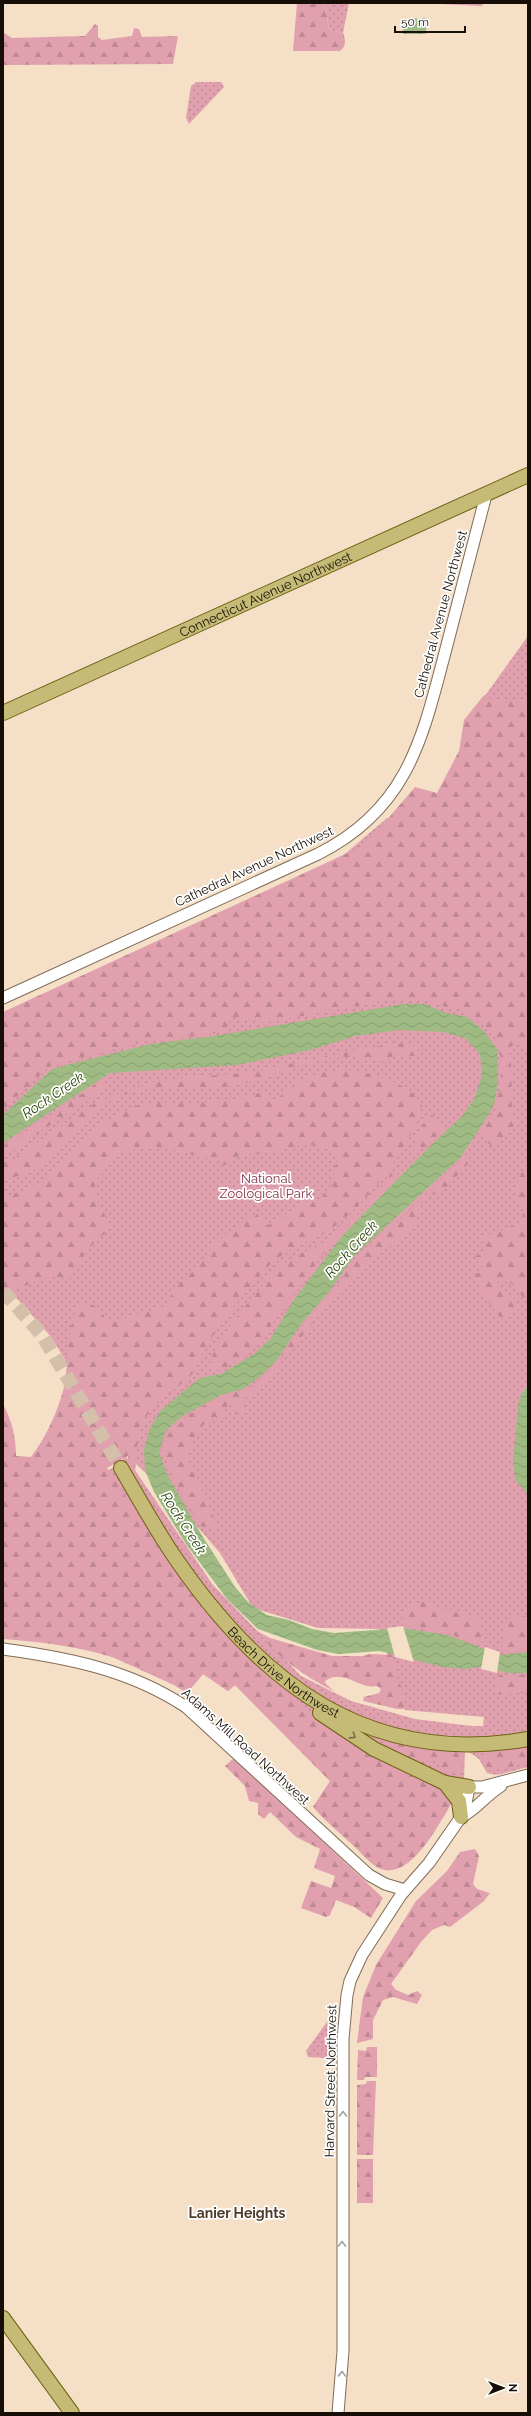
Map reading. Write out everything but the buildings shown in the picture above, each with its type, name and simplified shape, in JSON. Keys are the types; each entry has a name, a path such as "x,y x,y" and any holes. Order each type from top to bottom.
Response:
{"main road":[{"name":"Connecticut Avenue Northwest","path":"3,713 528,476"},
{"name":"Beach Drive Northwest","path":"121,1468 169,1549 195,1586 246,1644 290,1686 338,1715 401,1736 462,1744 496,1743 528,1739"},
{"path":"290,1686 318,1712 360,1741 400,1763 446,1783 469,1787"},
{"path":"446,1783 459,1801 461,1817"},
{"path":"3,2318 72,2413"}],"street":[{"name":"Cathedral Avenue Northwest","path":"3,998 318,854 351,834 376,811 404,776 422,738 486,495"},
{"name":"Adams Mill Road Northwest","path":"3,1649 84,1662 119,1673 162,1692 186,1707 369,1876 385,1884 405,1890"},
{"path":"469,1787 482,1787 524,1776"},
{"path":"461,1817 469,1813 487,1794 524,1776"},
{"name":"Harvard Street Northwest","path":"338,2413 343,2352 343,2024 350,1981 362,1955 405,1890 429,1862 461,1817 466,1804 469,1787"}],"green space":[{"path":"297,3 325,3 329,30 343,33 344,36 345,43 340,51 293,51"},
{"path":"325,3 349,3 343,33 329,30"},
{"path":"420,3 483,3 482,6"},
{"path":"95,24 98,26 98,37 102,40 132,36 134,28 139,29 142,37 178,36 173,64 3,65 3,32 12,38 85,36"},
{"path":"196,82 221,82 224,87 189,124 186,118 191,86"},
{"name":"National Zoological Park","path":"528,636 528,1767 497,1775 487,1773 479,1759 465,1749 464,1781 443,1818 330,1781 235,1685 228,1691 203,1674 187,1693 174,1685 108,1655 108,1471 126,1457 213,1585 301,1676 351,1701 415,1719 471,1726 483,1726 484,1717 405,1710 379,1629 318,1628 253,1608 220,1553 177,1503 115,1444 52,1338 3,1283 3,1015 338,860 387,818 436,822 472,714"},
{"path":"484,695 492,699 528,700 528,1048 524,1049 518,1043 508,1048 511,1062 512,1109 516,1123 501,1140 492,1147 479,1132 494,1114 501,1082 501,1059 494,1034 461,1009 442,1006 421,999 394,999 265,1023 232,1017 225,1031 206,1035 148,1041 51,1065 3,1110 3,1012 354,850 379,829 415,787 437,793 459,751 464,720"},
{"path":"403,1043 415,1046 423,1057 395,1054 392,1060 373,1061 352,1057 338,1057 323,1059 252,1082 238,1085 213,1088 167,1088 133,1092 106,1104 94,1113 53,1155 38,1168 28,1173 3,1181 3,1162 13,1159 98,1101 149,1083 165,1079 246,1073 360,1049"},
{"path":"343,1069 363,1072 388,1080 410,1091 418,1098 422,1106 416,1122 399,1155 388,1172 363,1201 349,1214 327,1231 281,1256 273,1262 243,1296 221,1323 209,1341 192,1374 156,1405 143,1421 138,1438 135,1472 132,1471 127,1463 128,1456 107,1468 173,1569 208,1612 213,1628 217,1634 238,1646 301,1706 336,1732 362,1748 450,1794 448,1798 452,1802 432,1836 423,1848 403,1866 392,1870 381,1869 371,1863 313,1807 330,1781 235,1685 228,1691 203,1674 187,1693 144,1669 99,1653 52,1644 3,1639 3,1404 13,1429 16,1456 31,1457 46,1434 63,1391 70,1331 77,1309 82,1301 95,1306 107,1319 116,1321 164,1306 179,1283 196,1269 216,1242 243,1221 257,1214 266,1226 308,1201 310,1203 321,1198 336,1178 332,1171 340,1158 327,1148 306,1144 268,1153 240,1155 222,1167 220,1161 195,1156 173,1149 151,1147 136,1151 131,1148 121,1154 109,1165 96,1183 95,1188 97,1197 111,1228 91,1246 69,1279 51,1277 12,1290 3,1291 3,1198 45,1181 102,1123 134,1106 155,1102 197,1103 236,1099 267,1091 272,1100 283,1094 302,1079 319,1073"},
{"path":"99,1081 103,1082 107,1086 106,1090 81,1104 11,1152 3,1155 3,1146 61,1109"},
{"path":"430,1112 444,1130 414,1156 414,1145 416,1139"},
{"path":"465,1153 471,1160 445,1189 428,1196 420,1206 416,1220 411,1227 394,1243 366,1263 343,1292 321,1313 257,1392 242,1399 246,1410 235,1414 232,1406 228,1405 224,1409 223,1417 206,1423 199,1429 192,1446 186,1455 209,1505 217,1528 209,1529 201,1526 173,1478 161,1447 165,1439 180,1422 190,1414 221,1396 245,1390 252,1386 276,1362 281,1359 283,1353 301,1327 323,1300 335,1290 355,1258 400,1220 459,1161"},
{"path":"528,1163 528,1300 526,1301 510,1282 498,1281 499,1287 516,1299 519,1309 501,1319 479,1289 478,1282 472,1276 473,1274 483,1272 484,1269 474,1256 484,1254 486,1247 484,1242 474,1241 521,1222 524,1207 517,1199 515,1193 521,1174"},
{"path":"399,1166 403,1168 381,1195 345,1228 323,1254 299,1288 280,1310 263,1341 224,1369 211,1370 211,1361 225,1334 248,1302 271,1276 291,1259 333,1237 365,1207"},
{"path":"427,1600 442,1610 465,1611 480,1622 482,1627 482,1645 463,1640 449,1633 431,1632 416,1626 405,1626 402,1617 407,1608"},
{"path":"528,1616 528,1650 500,1653 507,1618"},
{"path":"257,1631 270,1638 332,1656 363,1656 370,1654 392,1655 397,1671 396,1678 404,1693 406,1709 397,1709 363,1701 364,1697 379,1693 381,1689 377,1686 364,1685 345,1678 332,1678 325,1681 326,1684 334,1691 312,1679 292,1665 282,1657"},
{"path":"499,1675 528,1675 528,1692 501,1695 497,1693 496,1687"},
{"path":"390,1741 440,1749 465,1750 461,1772 440,1771 441,1764 439,1761 429,1760 424,1766 380,1747 384,1742"},
{"path":"528,1744 528,1763 488,1770 482,1764 484,1748"},
{"path":"234,1758 383,1898 371,1918 354,1907 336,1900 330,1915 326,1917 301,1908 311,1881 331,1888 335,1876 314,1868 320,1849 296,1837 270,1812 264,1819 258,1814 258,1803 249,1801 245,1786 225,1766"},
{"path":"475,1849 479,1856 473,1884 477,1889 490,1893 484,1901 450,1927 444,1925 432,1930 421,1942 391,1984 396,1990 408,1995 417,1991 422,1995 417,2004 393,1997 383,2000 373,2020 373,2039 357,2043 363,1997 376,1965 416,1901 447,1871 460,1852"},
{"path":"334,2012 336,2014 332,2052 326,2058 308,2057 306,2051"},
{"path":"367,2047 377,2047 377,2077 365,2077 364,2080 357,2080 358,2050 366,2051"},
{"path":"367,2081 376,2081 373,2155 357,2155 357,2085 366,2084"},
{"path":"357,2159 373,2159 373,2203 357,2203"}],"water":[{"path":"427,18 426,34 403,34 402,19"},
{"name":"Rock Creek","path":"404,1004 425,1004 446,1013 467,1017 484,1031 497,1049 498,1082 494,1105 460,1158 354,1256 329,1292 301,1324 277,1360 262,1375 243,1389 221,1395 184,1415 166,1430 159,1452 167,1474 201,1534 235,1587 249,1603 267,1615 289,1620 312,1629 334,1633 402,1628 447,1635 501,1655 528,1652 528,1673 510,1673 480,1667 465,1669 442,1667 380,1651 338,1654 317,1650 258,1629 227,1599 186,1544 154,1492 145,1470 144,1450 150,1428 161,1410 200,1378 221,1374 254,1354 271,1338 293,1301 342,1236 431,1145 463,1115 475,1097 482,1075 480,1054 465,1038 443,1032 399,1030 355,1036 314,1049 237,1065 110,1073 3,1143 3,1115 52,1069 151,1044 214,1036"},
{"path":"528,1386 528,1494 516,1481 513,1463 518,1405 521,1394"}],"pier":[{"path":"403,1626 414,1662 395,1657 387,1628"},
{"path":"485,1647 500,1652 497,1673 481,1669"}],"tunnel":[{"path":"3,1291 42,1335 121,1468"}],"district":[{"name":"Lanier Heights","path":"237,2213"}]}
